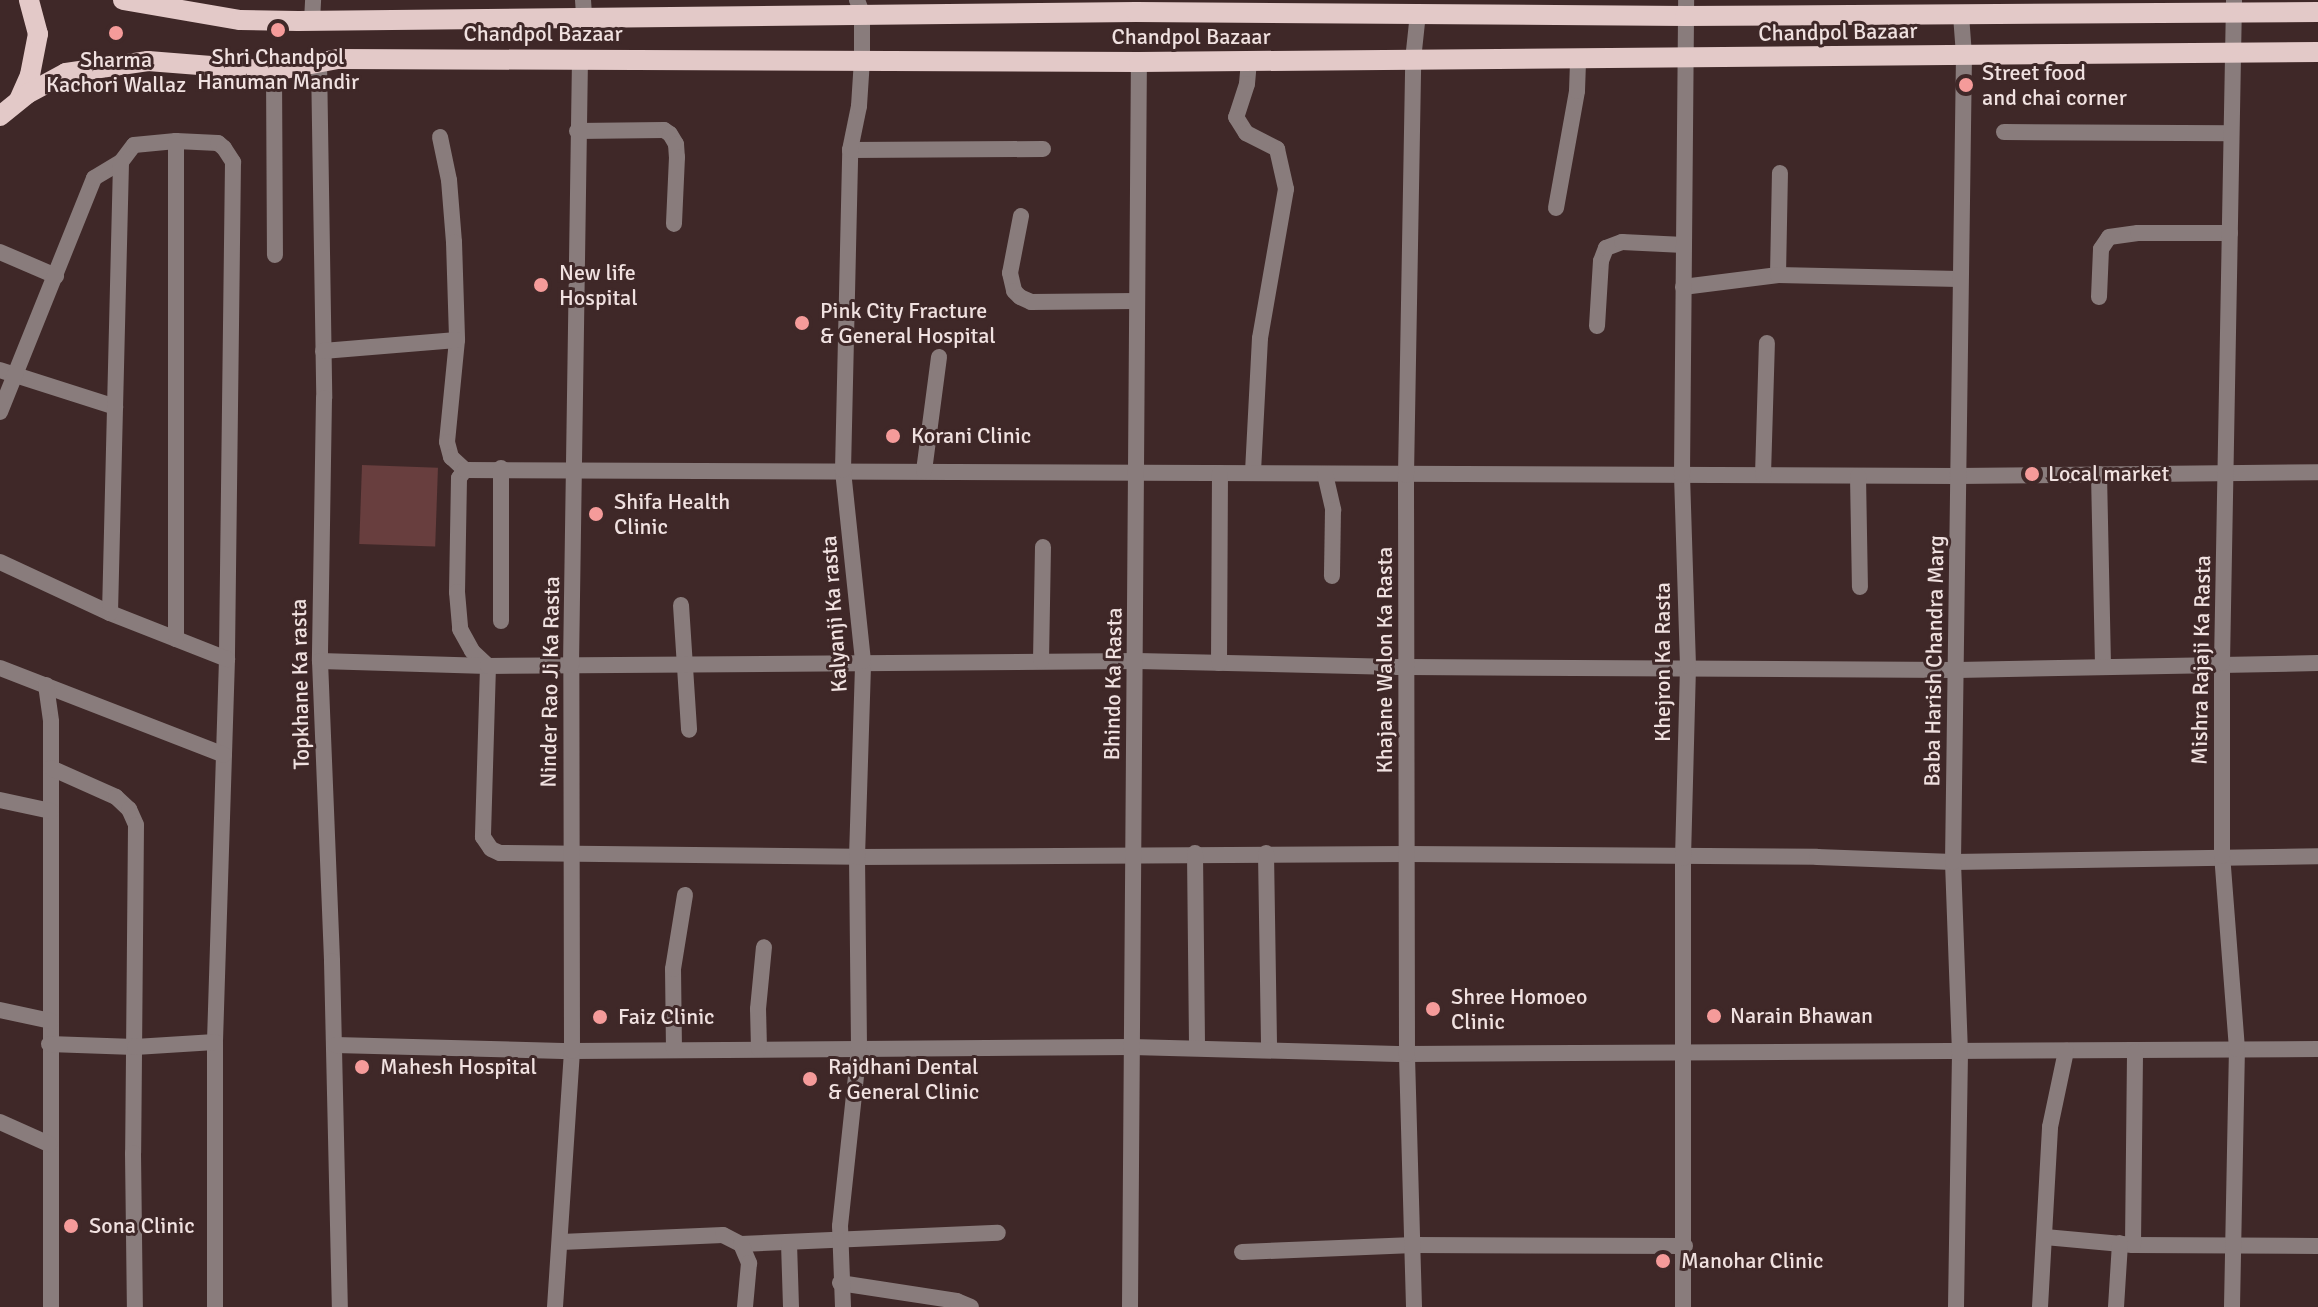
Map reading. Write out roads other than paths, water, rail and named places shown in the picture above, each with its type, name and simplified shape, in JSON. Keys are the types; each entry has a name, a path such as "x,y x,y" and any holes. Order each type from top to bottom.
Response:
{"main road":[{"path":"0,116 19,100 30,75 38,34 29,0"},
{"name":"Chandpol Bazaar","path":"123,0 240,20 312,21 584,8 860,7 986,16 1136,6 1418,13 1686,8 2234,6 2318,12"},
{"name":"Chandpol Bazaar","path":"19,100 66,73 148,61 274,71 319,61 580,58 1139,62 2318,52"}],"street":[{"path":"312,21 313,0"},
{"name":"Mishra Rajaji Ka Rasta","path":"2232,1307 2237,1049 2222,856 2222,663 2234,6"},
{"name":"Kalyanji Ka rasta","path":"843,1307 840,1240 859,1047 857,857 863,661 843,470 850,150 859,106 862,59 860,7"},
{"name":"Khejron Ka Rasta","path":"1683,1307 1683,858 1688,666 1682,475 1686,8"},
{"name":"Baba Harish Chandra Marg","path":"1956,1307 1960,1053 1953,862 1964,55 1961,8"},
{"name":"Khajane Walon Ka Rasta","path":"1414,1307 1407,1054 1406,475 1413,60 1418,13"},
{"name":"Ninder Rao Ji Ka Rasta","path":"555,1307 572,1051 571,665 580,58"},
{"path":"1556,208 1577,91 1578,59"},
{"name":"Topkhane Ka rasta","path":"319,61 323,351 320,661 335,1045 340,1307"},
{"path":"1249,61 1247,84 1236,117 1246,133 1277,149 1286,189 1262,325 1253,473"},
{"name":"Bhindo Ka Rasta","path":"1130,1307 1139,62"},
{"path":"274,71 275,255"},
{"path":"577,131 664,130 670,134 676,144 677,157 674,224"},
{"path":"2004,132 2231,133"},
{"path":"440,137 449,180 453,226 457,340 447,442 451,457 465,470 1858,476 2318,472"},
{"path":"176,141 176,639"},
{"path":"0,412 7,372 56,276 94,178 121,162 134,145 176,141 218,143 233,162 227,659 215,1042 215,1307"},
{"path":"850,150 1043,149"},
{"path":"110,613 121,162"},
{"path":"1778,275 1780,173"},
{"path":"1021,216 1010,273 1014,291 1020,297 1031,302 1136,301"},
{"path":"2099,297 2101,249 2109,237 2120,234 2230,233"},
{"path":"1597,326 1601,261 1606,248 1622,242 1684,245"},
{"path":"0,252 56,276"},
{"path":"1683,287 1778,275 1959,279"},
{"path":"323,351 457,340"},
{"path":"1763,475 1767,343"},
{"path":"924,471 939,357"},
{"path":"7,372 115,407"},
{"path":"501,468 501,621"},
{"path":"465,470 459,478 457,592 460,629 472,651 488,666 483,837 491,849 500,853 857,857 1266,853 1953,862 2318,856"},
{"path":"1219,663 1220,473"},
{"path":"1325,474 1333,510 1332,576"},
{"path":"2099,474 2103,666"},
{"path":"1858,476 1860,587"},
{"path":"1041,661 1043,547"},
{"path":"0,562 110,613 227,659"},
{"path":"681,605 689,730"},
{"path":"320,661 488,666 1137,661 1408,667 1688,666 1957,670 2318,663"},
{"path":"0,668 224,755"},
{"path":"46,685 51,768 51,1307"},
{"path":"51,768 116,797 129,809 136,825 135,1307"},
{"path":"0,800 51,811"},
{"path":"1195,853 1197,1048"},
{"path":"1266,853 1269,1049"},
{"path":"674,1050 673,969 685,895"},
{"path":"759,1049 758,1009 764,947"},
{"path":"0,1010 51,1021"},
{"path":"49,1044 135,1047 215,1042"},
{"path":"335,1045 572,1051 1132,1047 1407,1054 1683,1050 1960,1053 2318,1049"},
{"path":"2040,1307 2050,1127 2066,1051"},
{"path":"2116,1307 2127,1244 2135,1052"},
{"path":"0,1122 49,1144"},
{"path":"561,1242 723,1235 741,1244 998,1233"},
{"path":"2045,1237 2127,1244 2318,1246"},
{"path":"789,1243 791,1307"},
{"path":"741,1244 749,1263 745,1307"},
{"path":"1242,1252 1414,1245 1685,1246"},
{"path":"840,1283 957,1301 971,1307"}],"place":[{"name":"Shri Chandpol Hanuman Mandir","path":"278,30"},
{"name":"Sharma Kachori Wallaz","path":"116,33"},
{"name":"Street food and chai corner","path":"1966,85"},
{"name":"New life Hospital","path":"541,285"},
{"name":"Pink City Fracture & General Hospital","path":"802,323"},
{"name":"Korani Clinic","path":"893,436"},
{"name":"Local market","path":"2032,474"},
{"name":"Shifa Health Clinic","path":"596,514"},
{"name":"Shree Homoeo Clinic","path":"1433,1009"},
{"name":"Narain Bhawan","path":"1714,1016"},
{"name":"Faiz Clinic","path":"600,1017"},
{"name":"Mahesh Hospital","path":"362,1067"},
{"name":"Rajdhani Dental & General Clinic","path":"810,1079"},
{"name":"Sona Clinic","path":"71,1226"},
{"name":"Manohar Clinic","path":"1663,1261"}]}
